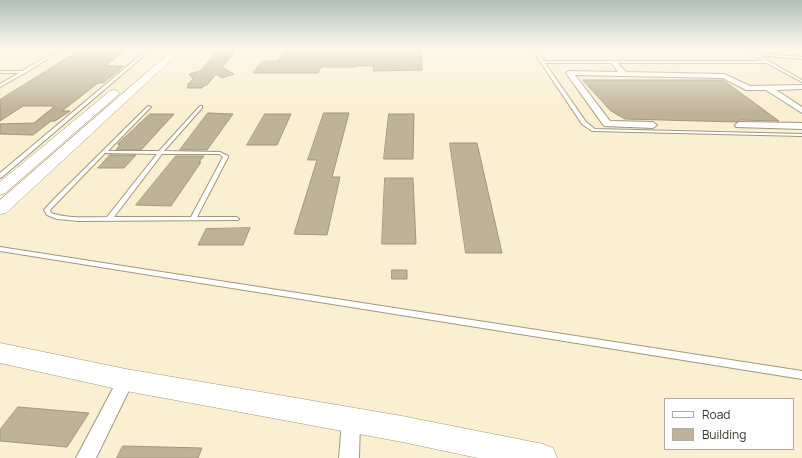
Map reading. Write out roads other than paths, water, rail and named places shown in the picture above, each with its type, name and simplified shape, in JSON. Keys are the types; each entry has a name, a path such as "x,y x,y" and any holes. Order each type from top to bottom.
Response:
{"street":[{"path":"0,190 143,69"},
{"path":"0,209 156,69"},
{"path":"620,69 624,74"},
{"path":"653,125 607,124 570,74 724,76 749,88 802,87"},
{"path":"768,88 802,111"},
{"path":"739,125 802,126"},
{"path":"0,353 126,380 402,430 543,458"},
{"path":"86,458 126,380"},
{"path":"349,458 351,421"}],"lane":[{"path":"0,86 29,69"},
{"path":"0,176 126,69"},
{"path":"548,69 584,123 594,130 802,135"},
{"path":"781,69 802,81"},
{"path":"0,72 25,72"},
{"path":"109,219 161,152 201,107"},
{"path":"149,108 56,200 47,210 49,214 57,217 109,219 236,220"},
{"path":"104,152 220,153 226,157 193,219"},
{"path":"0,249 802,375"}]}
